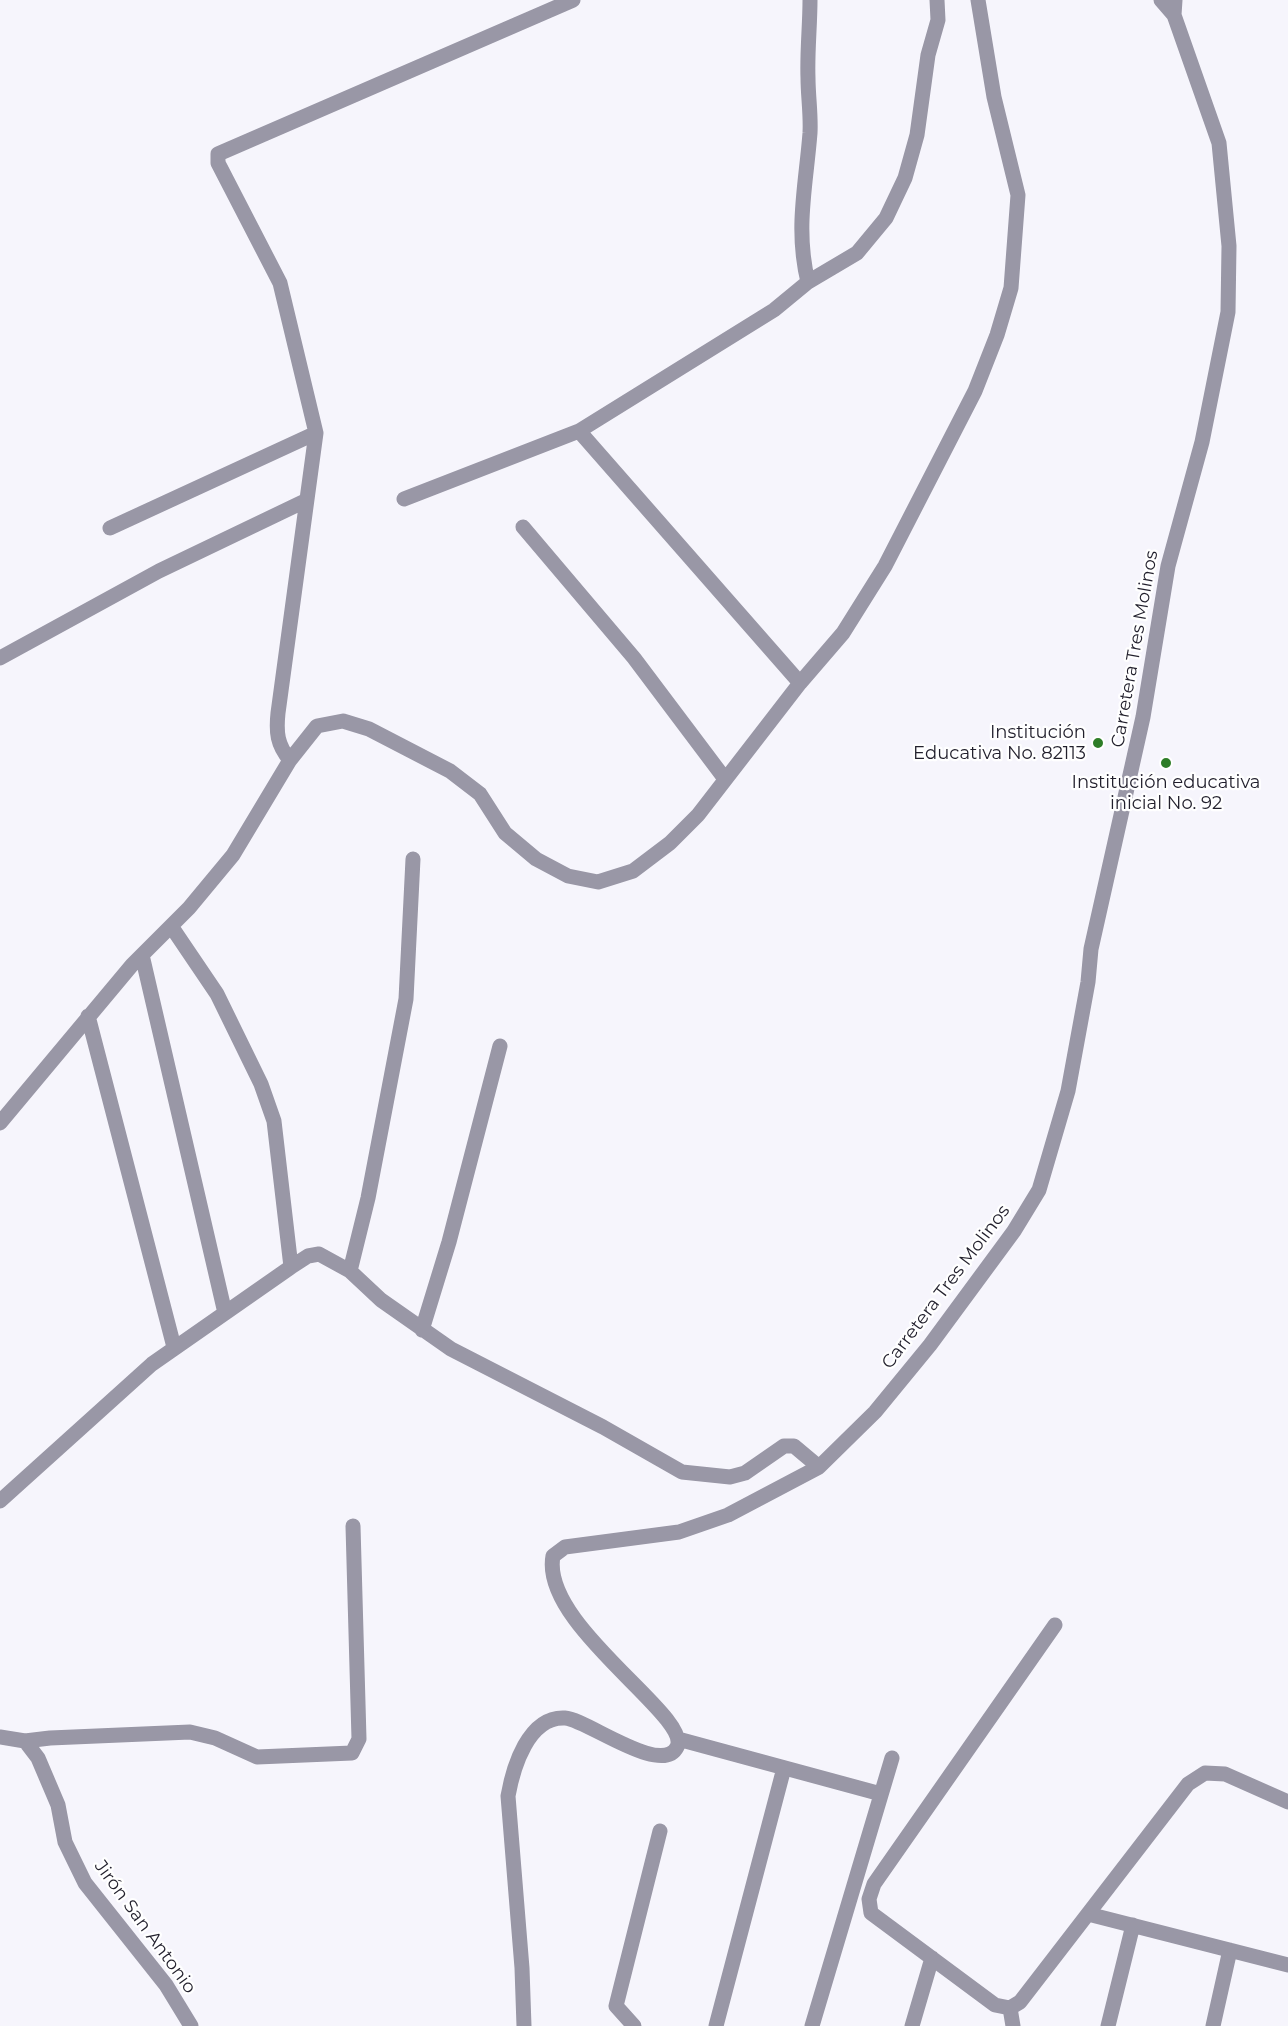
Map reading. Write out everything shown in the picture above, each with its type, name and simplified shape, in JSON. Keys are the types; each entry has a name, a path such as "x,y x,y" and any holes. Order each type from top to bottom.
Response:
{"street":[{"path":"290,760 280,749 276,732 305,501 316,433 280,283 218,163 218,154 573,0"},
{"path":"808,282 801,255 800,214 807,174 810,119 808,77 810,0"},
{"path":"404,499 579,430 774,310 808,282 857,253 886,218 905,178 917,135 928,55 938,21 937,0"},
{"path":"0,1123 88,1016 233,855 290,760 317,726 343,722 369,729 450,771 480,794 505,833 536,859 568,876 598,882 633,871 670,843 698,815 800,683 843,633 885,566 975,391 1011,288 1018,195 994,97 978,0"},
{"path":"1161,0 1175,8"},
{"name":"Carretera Tres Molinos","path":"678,1739 676,1730 660,1711 580,1629 556,1591 550,1570 553,1556 566,1547 680,1532 728,1515 819,1467 875,1412 964,1302 1014,1231 1039,1190 1068,1091 1088,982 1091,949 1140,728 1168,566 1202,442 1228,312 1229,246 1219,143 1175,8"},
{"path":"579,430 800,683"},
{"path":"110,528 316,433"},
{"path":"0,658 159,571 305,501"},
{"path":"523,527 634,658 725,779"},
{"path":"350,1271 368,1198 406,999 413,859"},
{"path":"171,926 217,994 261,1084 274,1120 291,1267"},
{"path":"142,955 225,1313"},
{"path":"88,1016 174,1347"},
{"path":"422,1330 449,1242 500,1046"},
{"path":"0,1501 174,1347 308,1256 319,1254 350,1271 381,1300 451,1349 603,1427 682,1472 730,1477 745,1473 784,1446 794,1446 819,1467"},
{"path":"0,1737 25,1741 190,1732 215,1738 257,1756 352,1753 359,1739 353,1526"},
{"path":"1055,1625 874,1884 869,1899 871,1913 995,2005 1010,2008 1020,2002 1188,1784 1205,1773 1225,1774 1288,1802"},
{"path":"524,2026 522,1968 508,1796 512,1771 531,1736 547,1722 566,1718 634,1749 662,1757 677,1748 678,1739 881,1794"},
{"name":"Jirón San Antonio","path":"25,1741 38,1758 50,1786 58,1805 65,1842 85,1883 166,1985 191,2026"},
{"path":"812,2026 892,1758"},
{"path":"716,2026 784,1768"},
{"path":"634,2026 616,2006 660,1831"},
{"path":"1088,1914 1288,1965"},
{"path":"1108,2026 1133,1925"},
{"path":"1213,2026 1230,1950"},
{"path":"912,2026 932,1958"},
{"path":"1010,2008 1013,2026"}],"place":[{"name":"Institución Educativa No. 82113","path":"1098,743"},
{"name":"Institución educativa inicial No. 92","path":"1166,763"}]}
